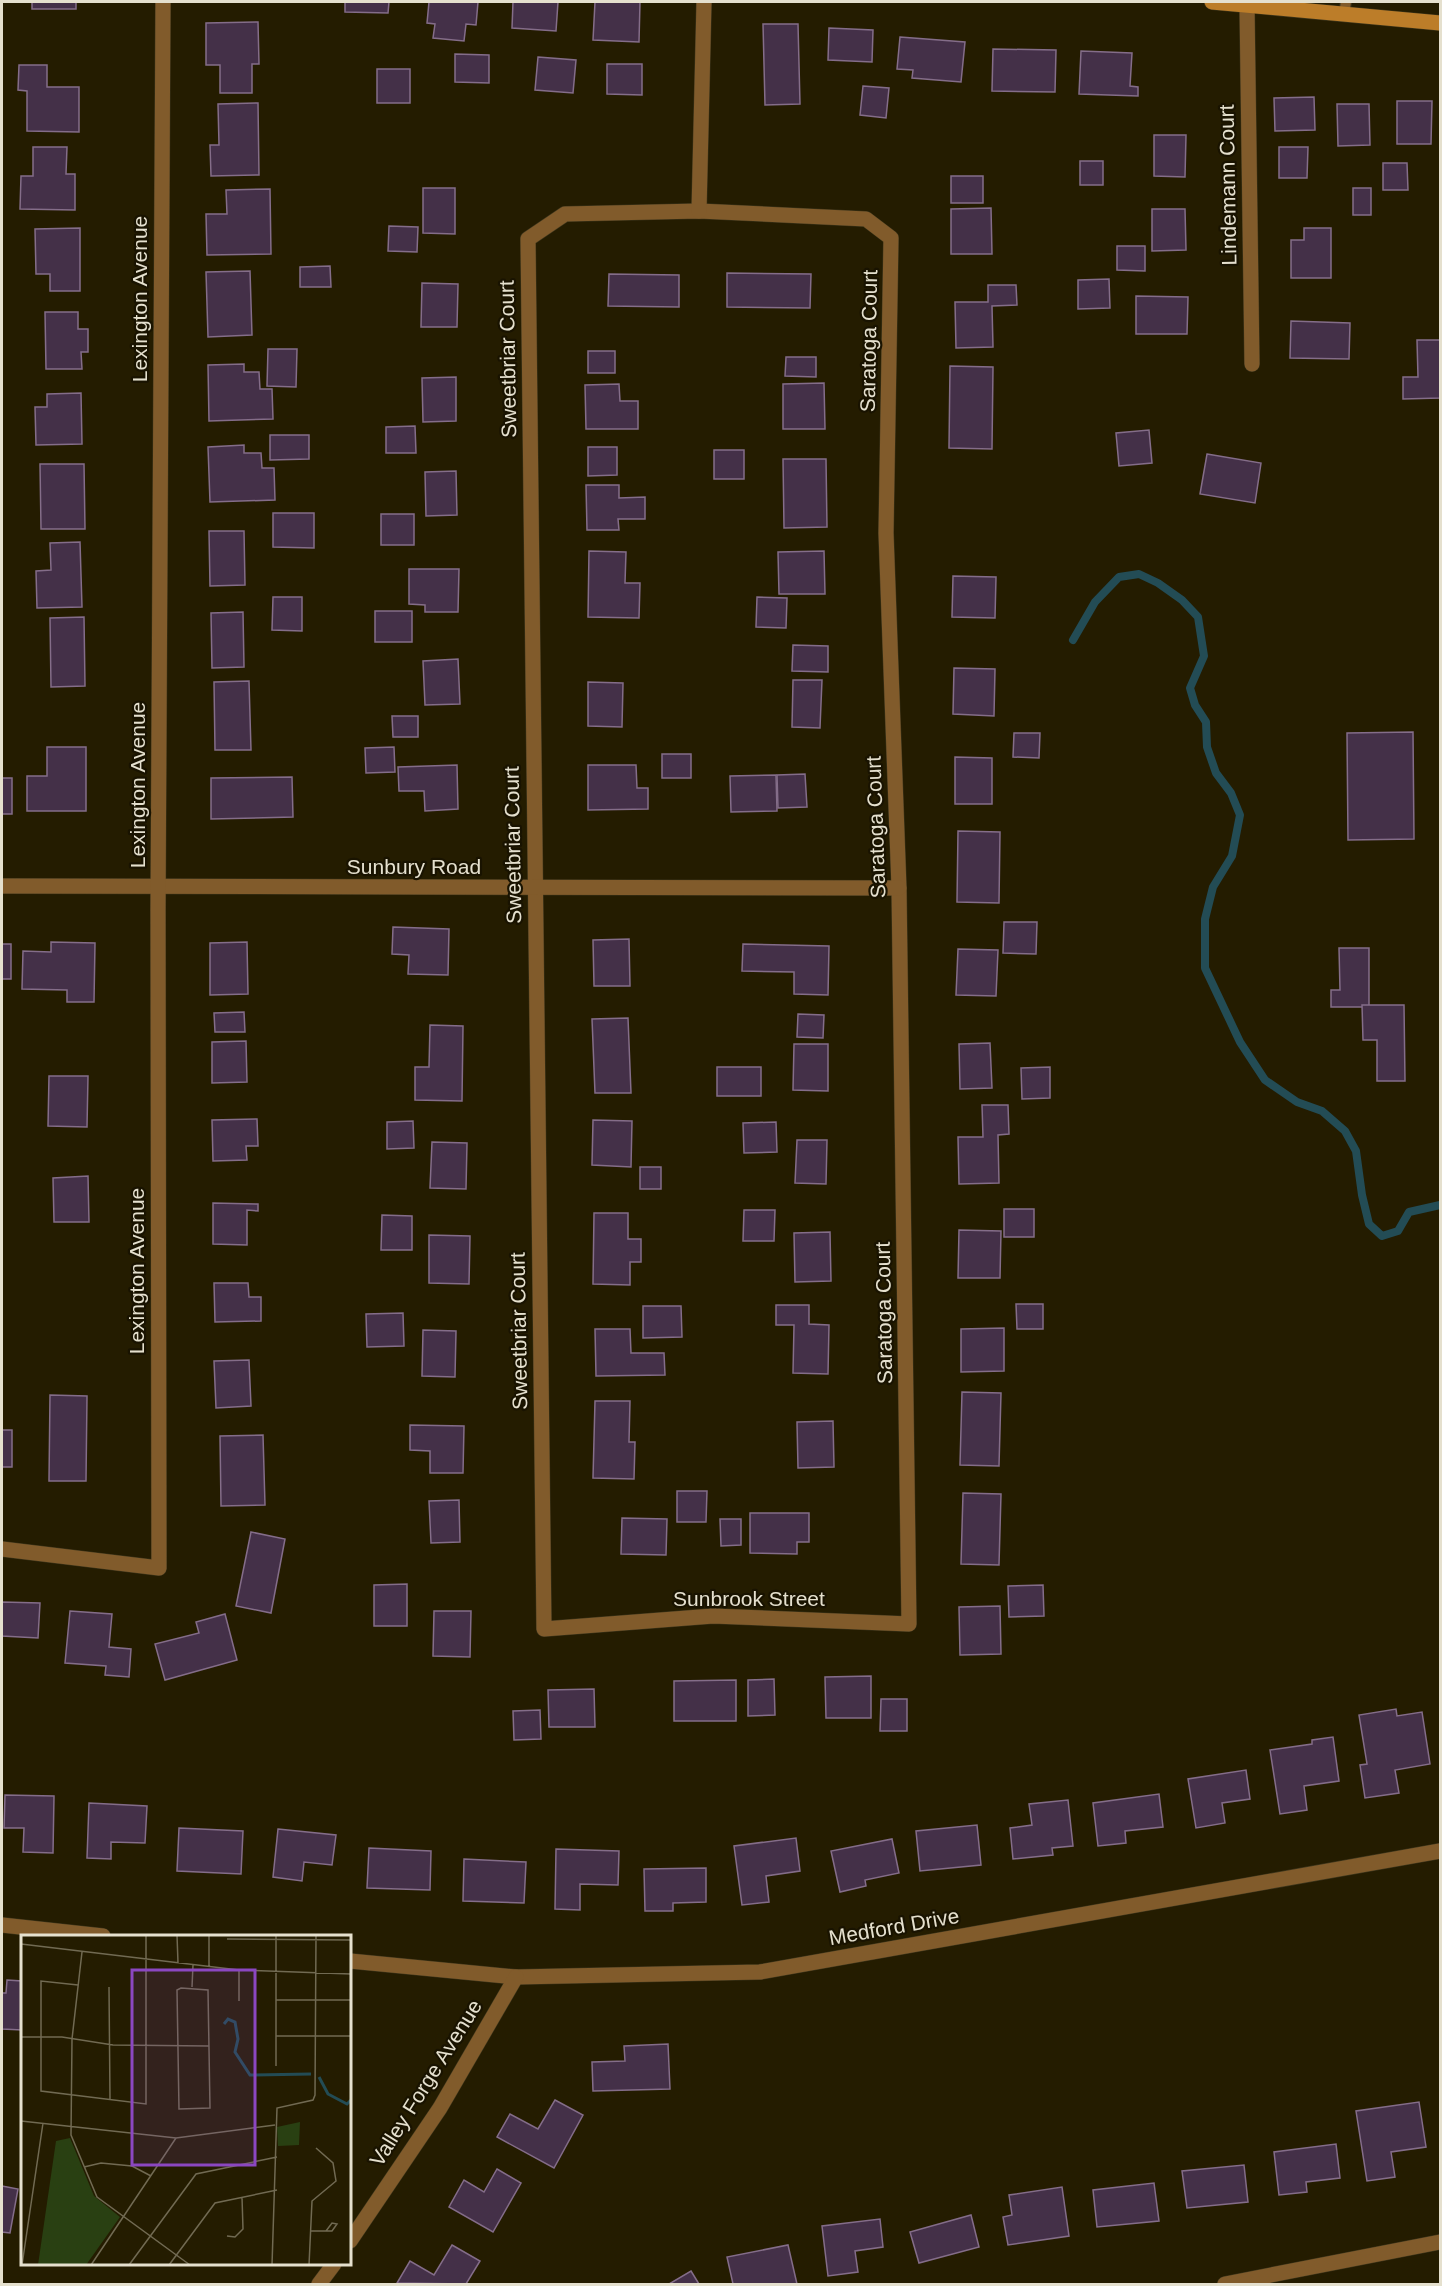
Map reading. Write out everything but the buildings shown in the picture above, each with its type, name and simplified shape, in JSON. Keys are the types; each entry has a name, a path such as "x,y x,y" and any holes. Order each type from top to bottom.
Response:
{"main road":[{"path":"1212,2 1246,6 1345,8 1440,23"}],"street":[{"name":"Lexington Avenue","path":"2,1549 159,1568 163,2"},
{"path":"699,211 704,2"},
{"name":"Lindemann Court","path":"1246,6 1252,364"},
{"name":"Sweetbriar Court","path":"544,1629 528,238 565,214 699,211"},
{"name":"Saratoga Court","path":"699,211 866,219 891,238 886,533 899,888 909,1614"},
{"name":"Sunbury Road","path":"2,886 899,888"},
{"name":"Sunbrook Street","path":"544,1629 713,1616 909,1624 909,1614"},
{"name":"Medford Drive","path":"351,1960 516,1977 760,1972 1440,1851"},
{"path":"2,1925 94,1935"},
{"name":"Valley Forge Avenue","path":"351,2240 440,2108 516,1977"},
{"path":"1225,2284 1440,2242"},
{"path":"319,2284 333,2265"}],"waterway":[{"path":"1073,640 1095,602 1119,577 1139,574 1158,583 1182,600 1198,617 1204,656 1190,688 1195,705 1206,722 1207,747 1216,773 1231,793 1240,815 1232,856 1213,887 1205,919 1205,968 1240,1042 1265,1080 1297,1102 1322,1111 1345,1131 1356,1151 1362,1195 1369,1224 1382,1236 1398,1231 1409,1212 1440,1205"}]}
